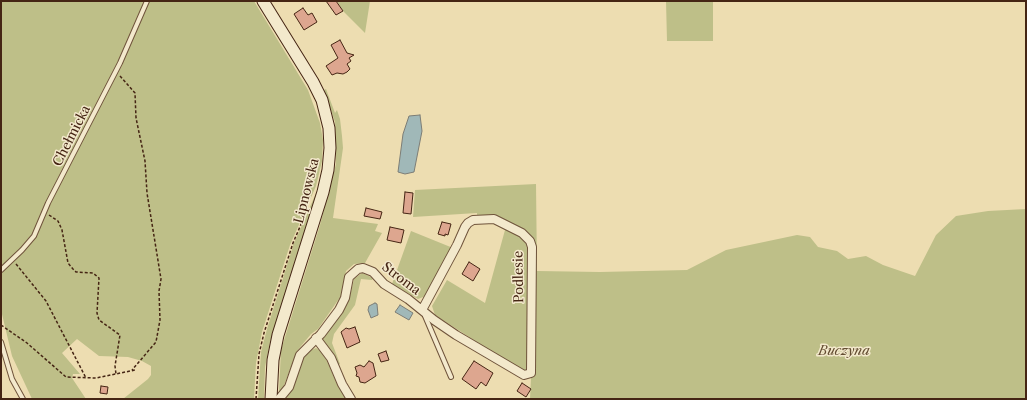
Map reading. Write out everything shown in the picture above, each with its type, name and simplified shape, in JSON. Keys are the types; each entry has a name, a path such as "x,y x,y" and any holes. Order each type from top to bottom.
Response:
{"main road":[{"name":"Lipnowska","path":"263,1 313,82 322,100 329,128 330,148 328,170 323,192 278,335 273,360 271,399"}],"street":[{"name":"Podlesie","path":"422,310 458,245 468,223 473,220 494,218 522,233 530,241 532,247 532,370 528,375 520,372"},
{"name":"Stroma","path":"279,399 288,387 300,355 339,310 345,298 349,277 358,268 363,268 373,272 384,284 453,333 520,372"},
{"path":"316,338 330,358 351,399"}],"lane":[{"name":"Chełmicka","path":"1,270 34,236 44,212 116,71 147,1"},
{"path":"422,310 451,377"},
{"path":"1,342 12,379 23,399"}],"path":[{"path":"116,71 135,93 136,118 145,161 147,193 161,279 159,291 160,320 156,342 132,370"},
{"path":"256,399 259,354 264,333 293,242 307,210"},
{"path":"44,212 58,221 62,230 68,263 73,269 76,272 93,273 99,278 97,313 99,320 120,334 115,366 116,374"},
{"path":"12,260 46,301 86,378"},
{"path":"1,325 32,347 61,375 66,377 96,378 136,370"}],"green space":[{"path":"1,1 254,1 308,90 320,123 323,140 322,161 316,186 290,245 262,332 256,363 254,399 123,399 148,379 151,375 151,366 142,361 128,357 99,356 77,339 62,353 80,374 73,374 72,378 86,399 32,399 12,356 1,310"},
{"path":"337,1 370,1 365,33 343,11"},
{"path":"666,1 713,1 713,41 667,41"},
{"path":"326,89 335,113 337,110 340,119 343,148 333,218 378,224 375,231 382,233 365,263 354,264 346,271 341,296 318,329 311,334 297,351 283,388 279,391 281,350 320,225 336,164 335,122 324,90"},
{"name":"Buczyna","path":"536,184 537,271 600,272 687,270 726,250 797,235 810,237 818,247 837,251 848,259 866,256 883,265 915,276 936,235 956,216 988,211 1026,209 1026,399 530,399 531,377 435,315 432,306 447,280 485,303 505,230 494,224 477,224 477,213 413,217 415,190"},
{"path":"317,191 270,342 265,367 264,399 258,399 261,352 267,329 294,243"},
{"path":"411,231 453,248 426,296 418,299 392,284"},
{"path":"362,273 373,278 372,280 361,279 355,305 334,334 332,343 340,364 337,365 322,339 349,300 354,279"},
{"path":"316,348 321,351 327,361 336,382 346,399 286,399 303,359 309,351"}],"water":[{"path":"420,115 422,131 414,172 405,174 398,172 403,134 409,116"},
{"path":"375,303 377,304 378,315 371,318 368,310 369,306"},
{"path":"400,305 413,313 409,320 395,312"}],"building":[{"path":"326,1 336,1 343,11 336,15"},
{"path":"303,8 308,15 312,13 317,22 304,30 294,14"},
{"path":"340,40 347,53 354,55 349,58 351,61 347,64 350,69 347,72 332,75 326,66 338,58 331,45"},
{"path":"405,192 413,193 411,214 403,213"},
{"path":"366,208 382,212 380,219 364,216"},
{"path":"442,222 451,224 448,235 445,234 445,236 438,234"},
{"path":"390,227 404,230 401,243 387,240"},
{"path":"469,262 480,269 473,281 462,274"},
{"path":"355,327 360,342 347,348 341,332 346,328 349,329"},
{"path":"386,351 389,360 381,362 378,354"},
{"path":"369,361 373,363 376,376 365,383 360,382 359,377 356,376 357,373 355,367 360,365 364,367"},
{"path":"474,361 493,373 486,386 481,382 476,389 462,379"},
{"path":"522,383 531,389 526,397 517,391"},
{"path":"101,386 108,387 107,394 100,393"}]}
